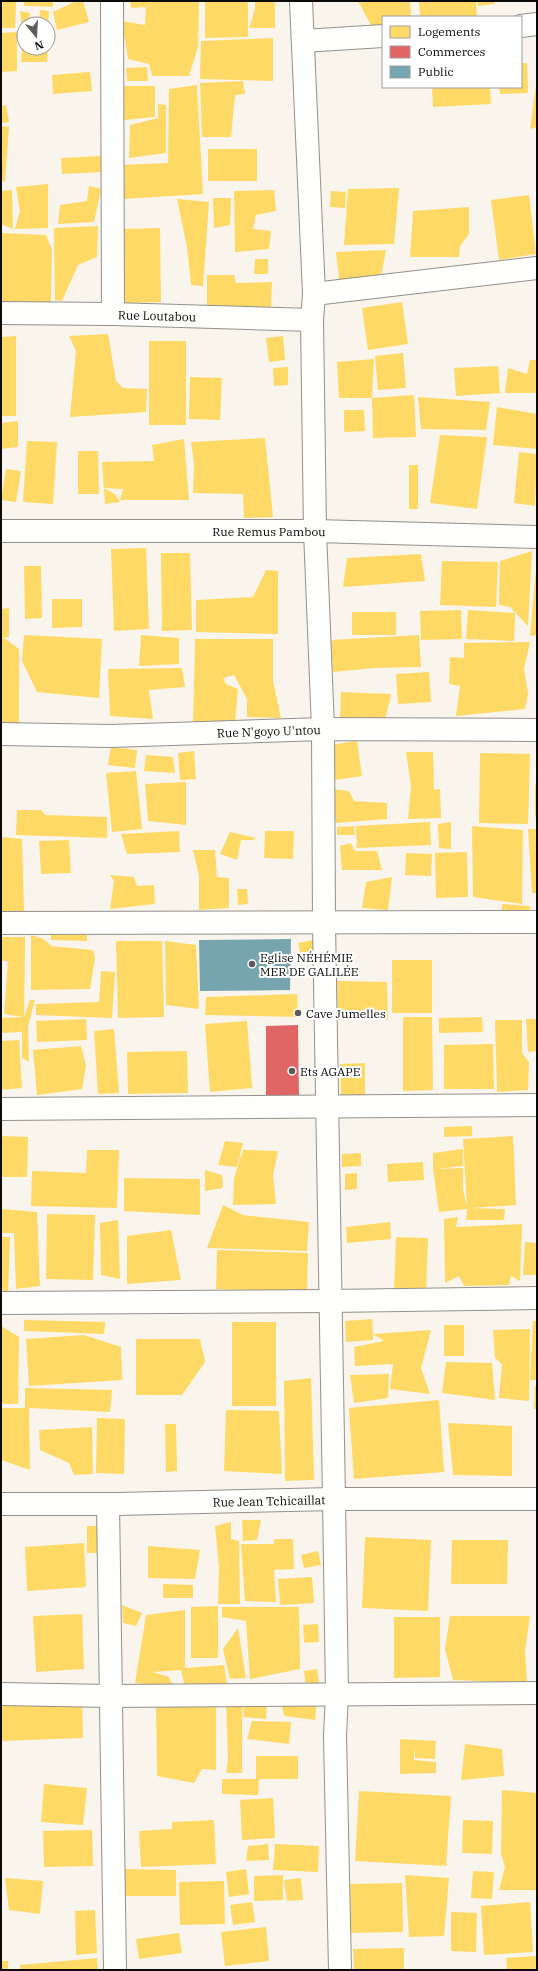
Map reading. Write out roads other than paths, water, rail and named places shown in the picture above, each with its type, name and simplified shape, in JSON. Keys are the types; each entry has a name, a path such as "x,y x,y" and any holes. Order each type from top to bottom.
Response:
{"street":[{"path":"112,1 113,314"},
{"path":"301,1 314,294 312,320 315,531 323,729 324,923 337,1694 335,1736 340,1970"},
{"path":"522,26 537,24"},
{"path":"303,41 382,36"},
{"path":"314,294 537,268"},
{"name":"Rue Loutabou","path":"1,313 113,314 312,320"},
{"name":"Rue Remus Pambou","path":"1,532 315,531 537,537"},
{"name":"Rue N'goyo U'ntou","path":"1,734 118,736 323,729 537,730"},
{"path":"1,924 537,922"},
{"path":"1,1109 537,1105"},
{"path":"1,1303 537,1298"},
{"name":"Rue Jean Tchicaillat","path":"1,1504 108,1504 334,1499 537,1499"},
{"path":"108,1504 115,1970"},
{"path":"1,1694 110,1696 537,1693"}],"place":[{"name":"Eglise NÉHÉMIE MER DE GALILÉE","path":"252,964"},
{"name":"Cave Jumelles","path":"298,1013"},
{"name":"Ets AGAPE","path":"292,1071"}]}
